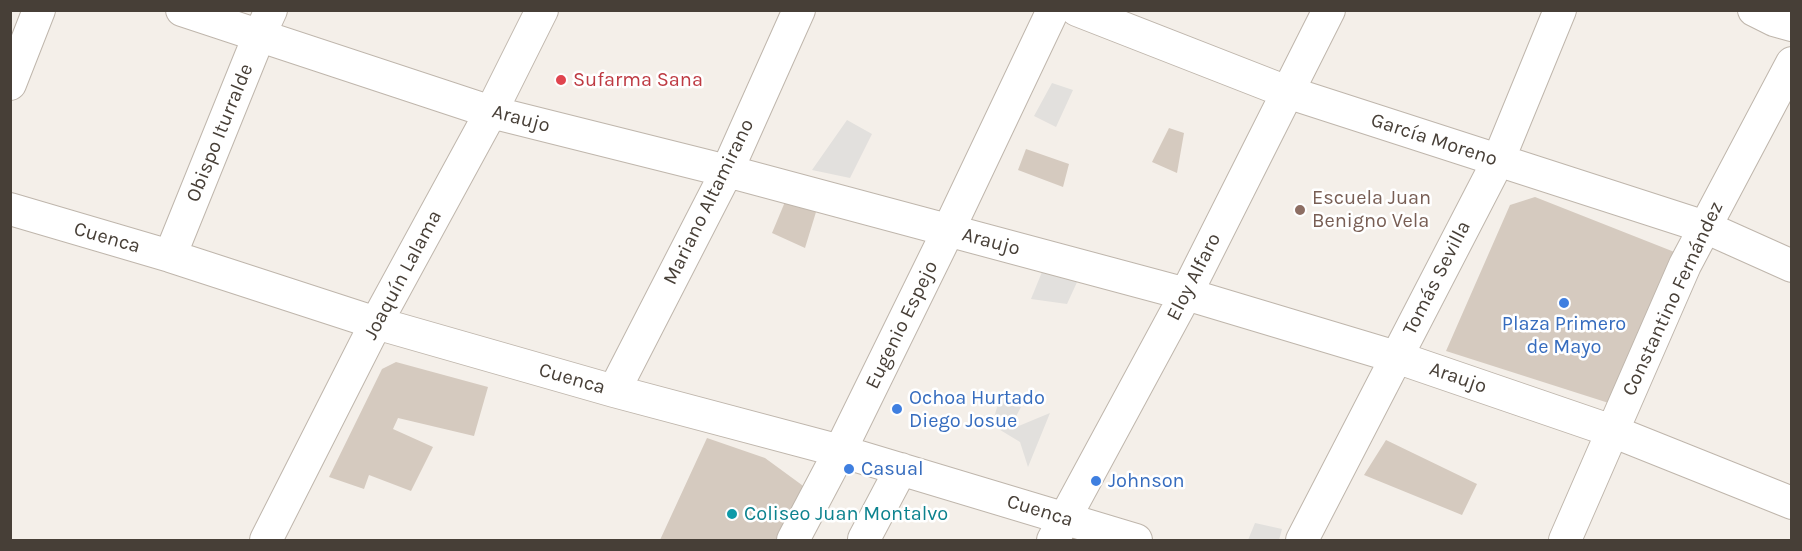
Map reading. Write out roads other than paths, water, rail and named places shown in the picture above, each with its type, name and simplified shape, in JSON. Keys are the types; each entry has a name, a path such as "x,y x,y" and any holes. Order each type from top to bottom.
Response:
{"street":[{"path":"11,82 39,10"},
{"name":"Araujo","path":"182,10 265,23 491,112 727,171 1186,294 1396,357 1612,431 1791,503"},
{"name":"Joaquín Lalama","path":"266,540 376,323 491,112 542,10"},
{"name":"Mariano Altamirano","path":"614,391 727,171 799,10"},
{"name":"Eugenio Espejo","path":"793,540 840,451 948,231 1053,10"},
{"name":"García Moreno","path":"1077,10 1287,92 1705,228 1791,266"},
{"name":"Eloy Alfaro","path":"1059,529 1186,294 1329,10"},
{"name":"Tomás Sevilla","path":"1302,540 1498,161 1560,10"},
{"path":"1754,10 1791,25"},
{"name":"Obispo Iturralde","path":"170,256 265,23"},
{"name":"Constantino Fernández","path":"1565,540 1685,265 1791,63"},
{"name":"Cuenca","path":"10,209 170,256 376,323 901,469 1059,529 1136,540"},
{"path":"864,539 901,469"}],"place":[{"name":"Sufarma Sana","path":"561,80"},
{"name":"Escuela Juan Benigno Vela","path":"1300,210"},
{"name":"Plaza Primero de Mayo","path":"1564,303"},
{"name":"Ochoa Hurtado Diego Josue","path":"897,409"},
{"name":"Casual","path":"849,469"},
{"name":"Johnson","path":"1096,481"},
{"name":"Coliseo Juan Montalvo","path":"732,514"}]}
